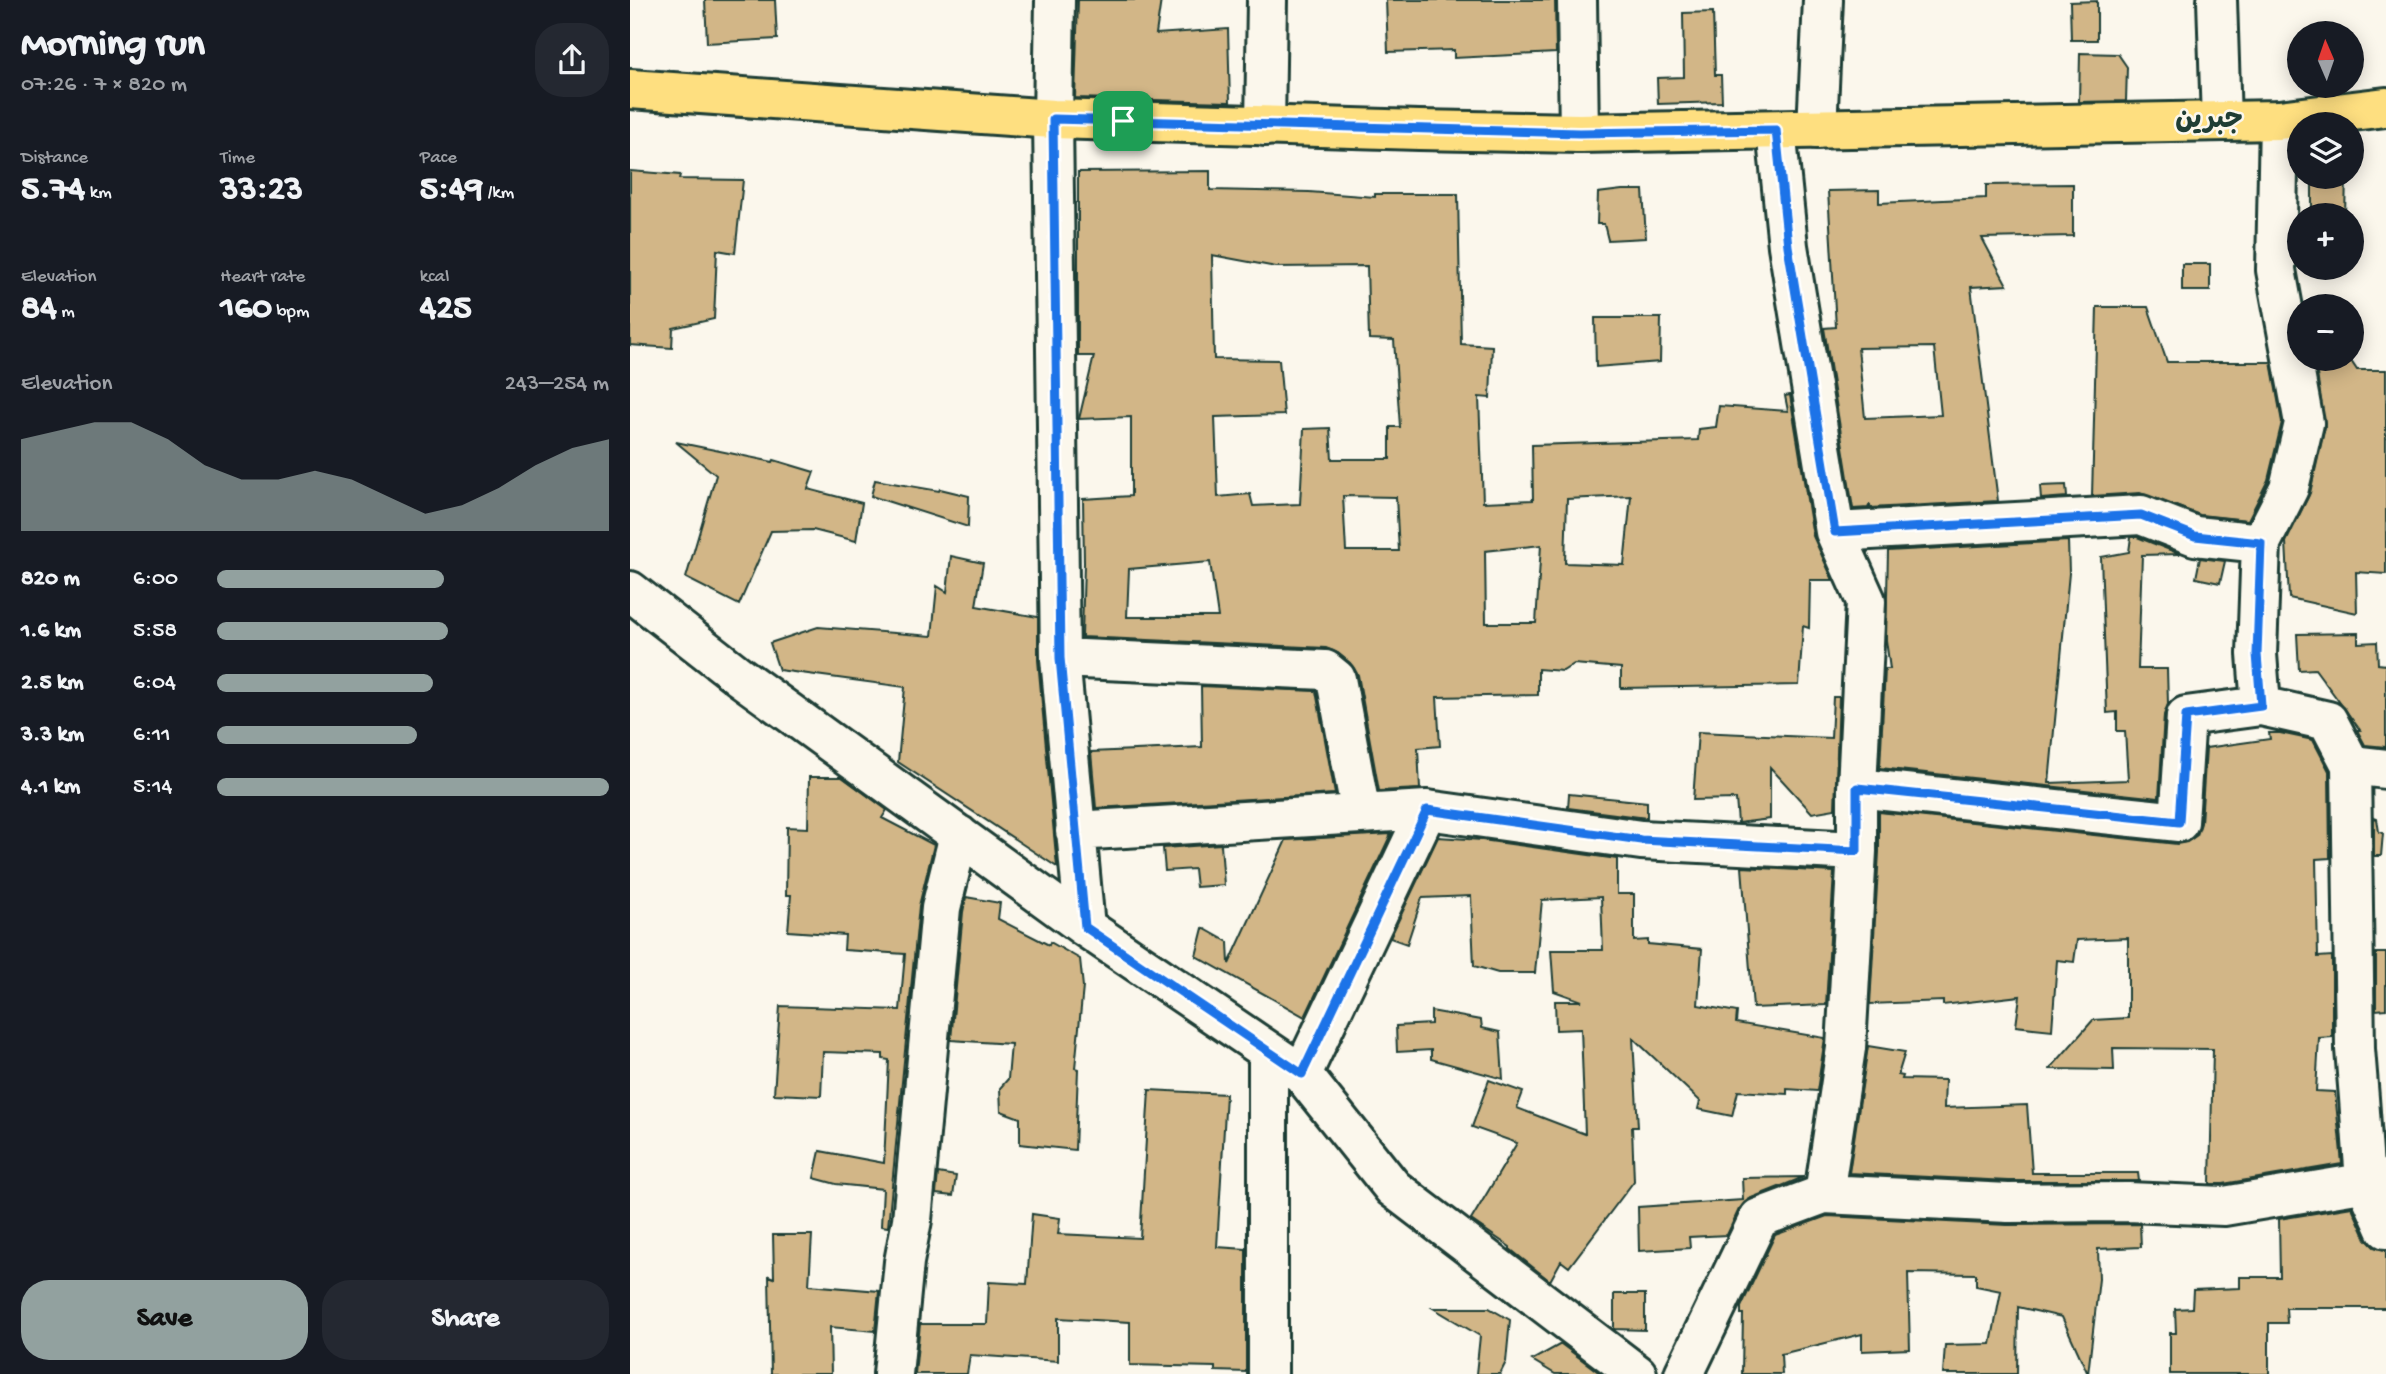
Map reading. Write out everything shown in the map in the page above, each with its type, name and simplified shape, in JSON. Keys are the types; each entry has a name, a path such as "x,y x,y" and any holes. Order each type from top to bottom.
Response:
{"main road":[{"path":"630,89 1053,119 1579,133 2279,120 2386,107"}],"street":[{"path":"1055,0 1053,119 1060,658 1085,927"},
{"path":"1265,126 1267,0"},
{"path":"1577,0 1579,133"},
{"path":"1817,129 1823,0"},
{"path":"2217,0 2221,121"},
{"path":"2261,706 2257,654 2261,543 2289,488 2304,423 2276,270 2279,120"},
{"path":"1776,130 1788,246 1835,532 1866,601 1857,788 1857,851 1846,1048 1824,1194"},
{"path":"1835,532 2141,515 2195,536 2261,543"},
{"path":"630,592 739,676 1085,927 1302,1074 1393,1188 1637,1374"},
{"path":"1060,658 1325,670 1336,679 1361,814"},
{"path":"1857,788 2179,822 2186,716 2261,706 2328,721 2369,767 2371,1047 2376,1180 2386,1229"},
{"path":"1075,831 1427,810 1641,840 1857,851"},
{"path":"1302,1074 1427,810"},
{"path":"893,1374 904,1262 912,1220 941,908 959,835"},
{"path":"1268,1051 1268,1374"},
{"path":"1684,1374 1759,1219 1824,1194 2008,1203 2128,1202 2224,1206 2376,1180"}],"building":[{"path":"705,0 775,0 777,39 707,43"},
{"path":"1078,0 1161,0 1156,34 1228,29 1230,102 1075,98"},
{"path":"1386,0 1555,0 1556,53 1454,58 1454,50 1388,52"},
{"path":"2097,1 2097,40 2071,40 2070,2"},
{"path":"1713,12 1715,75 1721,75 1722,102 1658,104 1657,78 1684,77 1683,13"},
{"path":"2080,53 2118,54 2127,67 2126,101 2079,102"},
{"path":"630,171 680,175 679,179 743,180 735,253 717,250 714,319 673,328 672,348 630,345"},
{"path":"1210,171 1210,190 1309,192 1375,197 1375,194 1458,194 1461,344 1492,346 1490,398 1479,397 1483,502 1533,500 1532,445 1698,440 1699,429 1716,427 1719,406 1788,411 1785,396 1790,395 1813,536 1833,580 1810,580 1809,628 1803,626 1799,685 1621,688 1621,668 1574,664 1563,671 1538,669 1538,695 1437,697 1440,746 1418,748 1420,789 1379,791 1358,675 1350,663 1338,653 1326,648 1082,637 1083,499 1131,496 1131,417 1079,419 1094,356 1078,356 1078,172","holes":["1212,255 1276,267 1367,266 1369,339 1394,340 1400,427 1390,427 1390,459 1332,459 1330,428 1304,429 1300,504 1253,506 1250,494 1218,497 1215,417 1284,415 1279,360 1214,359","1343,496 1396,497 1399,551 1346,551","1631,496 1624,565 1565,563 1567,499","1541,545 1536,623 1486,623 1485,551","1210,562 1218,617 1127,617 1129,569"]},
{"path":"2073,184 2073,236 1982,238 2007,285 1971,287 1998,501 1870,508 1870,504 1868,508 1853,509 1824,328 1836,327 1828,191 1879,190 1879,203 1986,198 1986,185","holes":["1934,347 1941,415 1865,418 1858,348"]},
{"path":"2312,189 2346,189 2345,203 2312,203"},
{"path":"1643,190 1646,238 1608,240 1604,224 1597,224 1598,193"},
{"path":"2182,264 2210,264 2210,291 2182,291"},
{"path":"2097,307 2148,307 2167,362 2271,362 2282,422 2268,480 2248,520 2200,515 2140,493 2092,496"},
{"path":"1595,318 1661,318 1660,362 1596,367"},
{"path":"2386,370 2386,574 2356,572 2357,613 2289,598 2286,542 2310,493 2325,427 2317,371"},
{"path":"676,442 773,462 774,460 814,472 808,489 862,503 856,541 813,530 771,531 739,605 686,578 716,475"},
{"path":"875,480 969,496 968,527 871,496"},
{"path":"2066,485 2067,497 2041,499 2040,486"},
{"path":"2131,537 2180,554 2142,555 2138,669 2167,669 2168,704 2164,715 2159,798 1880,768 1885,669 1890,669 1886,640 1888,551 2068,541 2069,573 2049,783 2128,780 2125,731 2117,731 2117,712 2107,713 2101,557 2129,552"},
{"path":"951,556 983,563 976,606 1038,617 1038,660 1057,867 898,762 905,687 779,670 770,643 818,627 932,636 937,586 947,592"},
{"path":"2200,558 2225,561 2220,583 2196,578"},
{"path":"2358,633 2358,643 2377,642 2378,664 2386,665 2386,747 2365,745 2357,730 2360,730 2315,669 2299,670 2297,634"},
{"path":"1201,686 1316,691 1335,794 1096,808 1091,752 1202,747"},
{"path":"1833,697 1839,697 1835,809 1812,813 1770,767 1770,819 1738,823 1736,799 1693,800 1698,732 1831,738"},
{"path":"2269,733 2313,740 2329,771 2330,858 2316,859 2318,957 2332,956 2332,1037 2319,1038 2316,1091 2335,1092 2342,1164 2210,1184 2213,1049 2113,1048 2114,1070 2050,1069 2093,1020 2128,1018 2128,938 2077,940 2074,962 2057,960 2052,1030 2016,1026 2020,996 1943,1005 1943,1001 1870,1004 1879,812 2177,844 2187,842 2197,835 2201,823 2206,748 2270,739"},
{"path":"809,777 842,777 887,810 882,818 934,845 919,906 888,1227 881,1226 883,1189 836,1184 814,1178 820,1151 884,1163 889,1060 883,1059 883,1054 823,1052 821,1096 774,1094 780,1006 900,1010 905,954 844,950 845,935 788,931 791,895 786,895 787,827 808,828"},
{"path":"1569,794 1647,802 1647,818 1568,808"},
{"path":"2374,818 2377,819 2379,832 2383,833 2381,856 2374,856"},
{"path":"1391,834 1305,1017 1196,956 1203,928 1228,942 1229,964 1286,840"},
{"path":"1438,837 1482,840 1617,859 1617,894 1634,894 1634,941 1648,940 1648,944 1702,949 1698,1005 1737,1012 1736,1023 1825,1038 1817,1091 1787,1089 1787,1094 1738,1091 1732,1116 1698,1109 1700,1101 1633,1038 1638,1127 1632,1127 1634,1181 1569,1267 1561,1261 1550,1281 1510,1247 1471,1220 1517,1143 1472,1127 1489,1080 1523,1092 1517,1108 1585,1134 1581,1029 1556,1030 1555,1001 1582,1001 1554,991 1551,950 1603,950 1601,897 1542,900 1535,973 1498,973 1474,966 1471,896 1422,898 1407,944 1390,938"},
{"path":"1221,844 1224,885 1196,887 1194,869 1165,871 1163,848"},
{"path":"1742,867 1834,872 1826,1005 1753,1008"},
{"path":"966,897 1000,903 998,919 1049,945 1050,942 1080,959 1083,987 1075,1068 1078,1069 1075,1150 1020,1144 1020,1118 1001,1111 1000,1088 1008,1079 1011,1044 951,1040"},
{"path":"2376,953 2386,953 2386,1009 2376,1010"},
{"path":"1431,1011 1481,1020 1482,1028 1500,1032 1503,1079 1431,1059 1431,1050 1397,1052 1396,1026 1431,1024"},
{"path":"1868,1046 1905,1052 1898,1075 1903,1076 1902,1079 1945,1080 1944,1108 2027,1105 2032,1173 2138,1173 2139,1181 2008,1181 1849,1173"},
{"path":"1149,1090 1226,1094 1217,1247 1246,1249 1246,1372 1215,1371 1215,1367 1130,1365 1130,1322 1058,1318 1058,1361 970,1355 967,1374 915,1374 920,1324 987,1324 989,1282 1027,1284 1032,1214 1060,1218 1058,1234 1140,1238"},
{"path":"938,1173 956,1176 953,1196 936,1194"},
{"path":"1804,1177 1751,1198 1739,1209 1727,1235 1689,1237 1690,1248 1639,1251 1638,1207 1743,1200 1742,1178"},
{"path":"2352,1207 2366,1239 2374,1247 2386,1250 2386,1308 2286,1308 2287,1323 2269,1323 2269,1374 2170,1374 2170,1333 2176,1333 2175,1309 2192,1308 2193,1290 2240,1288 2240,1277 2280,1277 2279,1219"},
{"path":"1827,1216 2007,1225 2140,1224 2141,1247 2098,1249 2099,1279 2088,1374 2062,1317 2018,1307 2017,1374 1943,1374 1945,1345 1991,1344 2001,1291 1976,1286 1976,1274 1908,1273 1910,1349 1862,1351 1862,1334 1781,1354 1782,1374 1742,1374 1741,1307 1775,1235"},
{"path":"773,1235 812,1235 809,1285 879,1291 875,1331 830,1327 831,1374 771,1374 769,1276 774,1278"},
{"path":"1614,1294 1645,1294 1645,1330 1614,1329"},
{"path":"1433,1308 1489,1308 1510,1320 1506,1362 1500,1374 1476,1374 1480,1336"},
{"path":"1561,1344 1601,1374 1555,1374 1532,1360"}],"district":[{"name":"جبرين","path":"2209,117"}],"route":[{"path":"1053,119 1123,121 1579,133 1776,130 1788,246 1835,532 2141,515 2195,536 2261,543 2257,654 2261,706 2186,716 2179,822 1857,788 1857,851 1641,840 1427,810 1302,1074 1085,927 1060,658 1053,119"}]}
